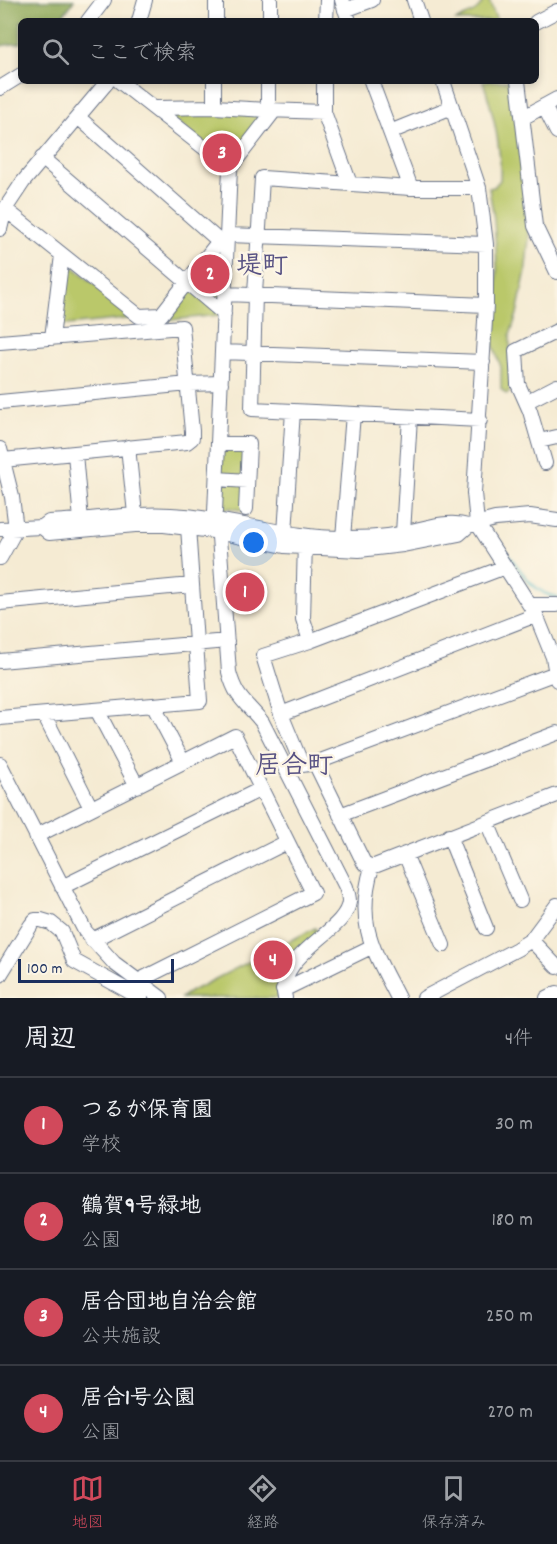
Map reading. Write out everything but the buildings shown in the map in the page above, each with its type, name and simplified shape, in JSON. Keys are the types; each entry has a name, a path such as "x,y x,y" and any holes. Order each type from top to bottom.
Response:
{"street":[{"path":"90,18 104,0"},
{"path":"140,18 145,0"},
{"path":"216,0 216,18"},
{"path":"270,0 270,18"},
{"path":"326,18 327,0"},
{"path":"346,10 372,0"},
{"path":"414,0 420,18"},
{"path":"539,20 557,11"},
{"path":"0,88 18,77"},
{"path":"0,229 5,209 23,182 106,84"},
{"path":"123,84 230,168"},
{"path":"214,84 214,107"},
{"path":"215,512 230,168 271,111 268,84"},
{"path":"324,84 324,112 350,184"},
{"path":"372,84 411,188"},
{"path":"444,84 479,188 486,244 486,305 472,524 505,567 533,610 553,657 556,676 315,763 302,765 281,714 263,656 310,641 505,567"},
{"path":"519,84 535,226 557,272"},
{"path":"524,117 557,99"},
{"path":"544,106 557,132"},
{"path":"156,108 214,107 324,112"},
{"path":"390,132 452,107"},
{"path":"5,209 139,316 161,315 188,282 219,241 78,117"},
{"path":"42,158 224,314"},
{"path":"479,188 411,188 262,178 255,294 252,409 480,420"},
{"path":"228,235 486,244"},
{"path":"51,338 62,255"},
{"path":"225,294 486,305"},
{"path":"0,342 182,327 189,384 192,438 187,442 175,444 75,454 2,455 12,497 16,529 0,558"},
{"path":"545,463 518,384 516,351 557,331"},
{"path":"222,352 483,362"},
{"path":"0,402 221,383"},
{"path":"526,402 557,386"},
{"path":"285,532 292,411"},
{"path":"344,538 353,414"},
{"path":"403,533 410,417"},
{"path":"539,441 557,437"},
{"path":"218,444 249,444 246,509"},
{"path":"128,447 135,514"},
{"path":"75,454 81,520"},
{"path":"217,479 248,481"},
{"path":"0,529 42,527 49,522 135,514 175,515 215,519 285,532 305,542 373,538 456,522 472,524 495,519 530,516 557,520"},
{"path":"42,527 51,533 135,525 188,527 305,542 345,550 374,549 459,534 472,524"},
{"path":"0,718 200,701 188,527"},
{"path":"219,537 229,672 234,689 244,704 262,723 346,887 350,900 346,913 291,967 283,984 284,994 371,947"},
{"path":"305,542 303,619 310,641"},
{"path":"0,603 191,585"},
{"path":"281,714 533,610 557,605"},
{"path":"0,661 227,641"},
{"path":"153,705 183,762"},
{"path":"97,710 137,786"},
{"path":"44,715 91,808"},
{"path":"340,815 557,733"},
{"path":"36,836 235,736 313,893 139,993"},
{"path":"315,763 364,863 372,867 557,795"},
{"path":"0,764 75,914 92,940 139,993"},
{"path":"62,887 261,789"},
{"path":"487,822 520,900"},
{"path":"449,836 486,928"},
{"path":"92,940 287,842"},
{"path":"405,854 443,945"},
{"path":"372,867 364,897 365,922 371,947 398,998"},
{"path":"424,998 517,950 531,940 557,905"},
{"path":"0,975 35,920 41,920 51,923 62,932 74,961 139,993 161,998"},
{"path":"531,940 557,968"},
{"path":"547,998 557,993"}],"green space":[{"path":"0,0 74,0 59,18 18,18 18,43 0,46"},
{"path":"483,0 489,0 496,18 462,18 475,11"},
{"path":"484,84 513,84 529,238 525,275 510,335 510,386 509,393 506,394 501,389 501,367 490,337 492,320 497,307 497,266 494,219 489,188 494,187 500,180 500,155"},
{"path":"267,111 229,164 165,112"},
{"path":"221,243 222,308 190,282"},
{"path":"65,260 136,318 58,326"},
{"path":"188,286 220,315 161,321"},
{"path":"221,445 247,445 245,511 231,508 220,510"},
{"path":"315,928 320,936 289,967 283,998 181,998 186,994"}],"waterway":[{"path":"505,550 534,586 548,595 557,597"}],"place":[{"name":"居合団地自治会館","path":"222,153"},
{"name":"鶴賀9号緑地","path":"210,274"},
{"name":"つるが保育園","path":"245,592"},
{"name":"居合1号公園","path":"273,960"}],"district":[{"name":"堤町","path":"262,267"},
{"name":"居合町","path":"294,767"}]}
